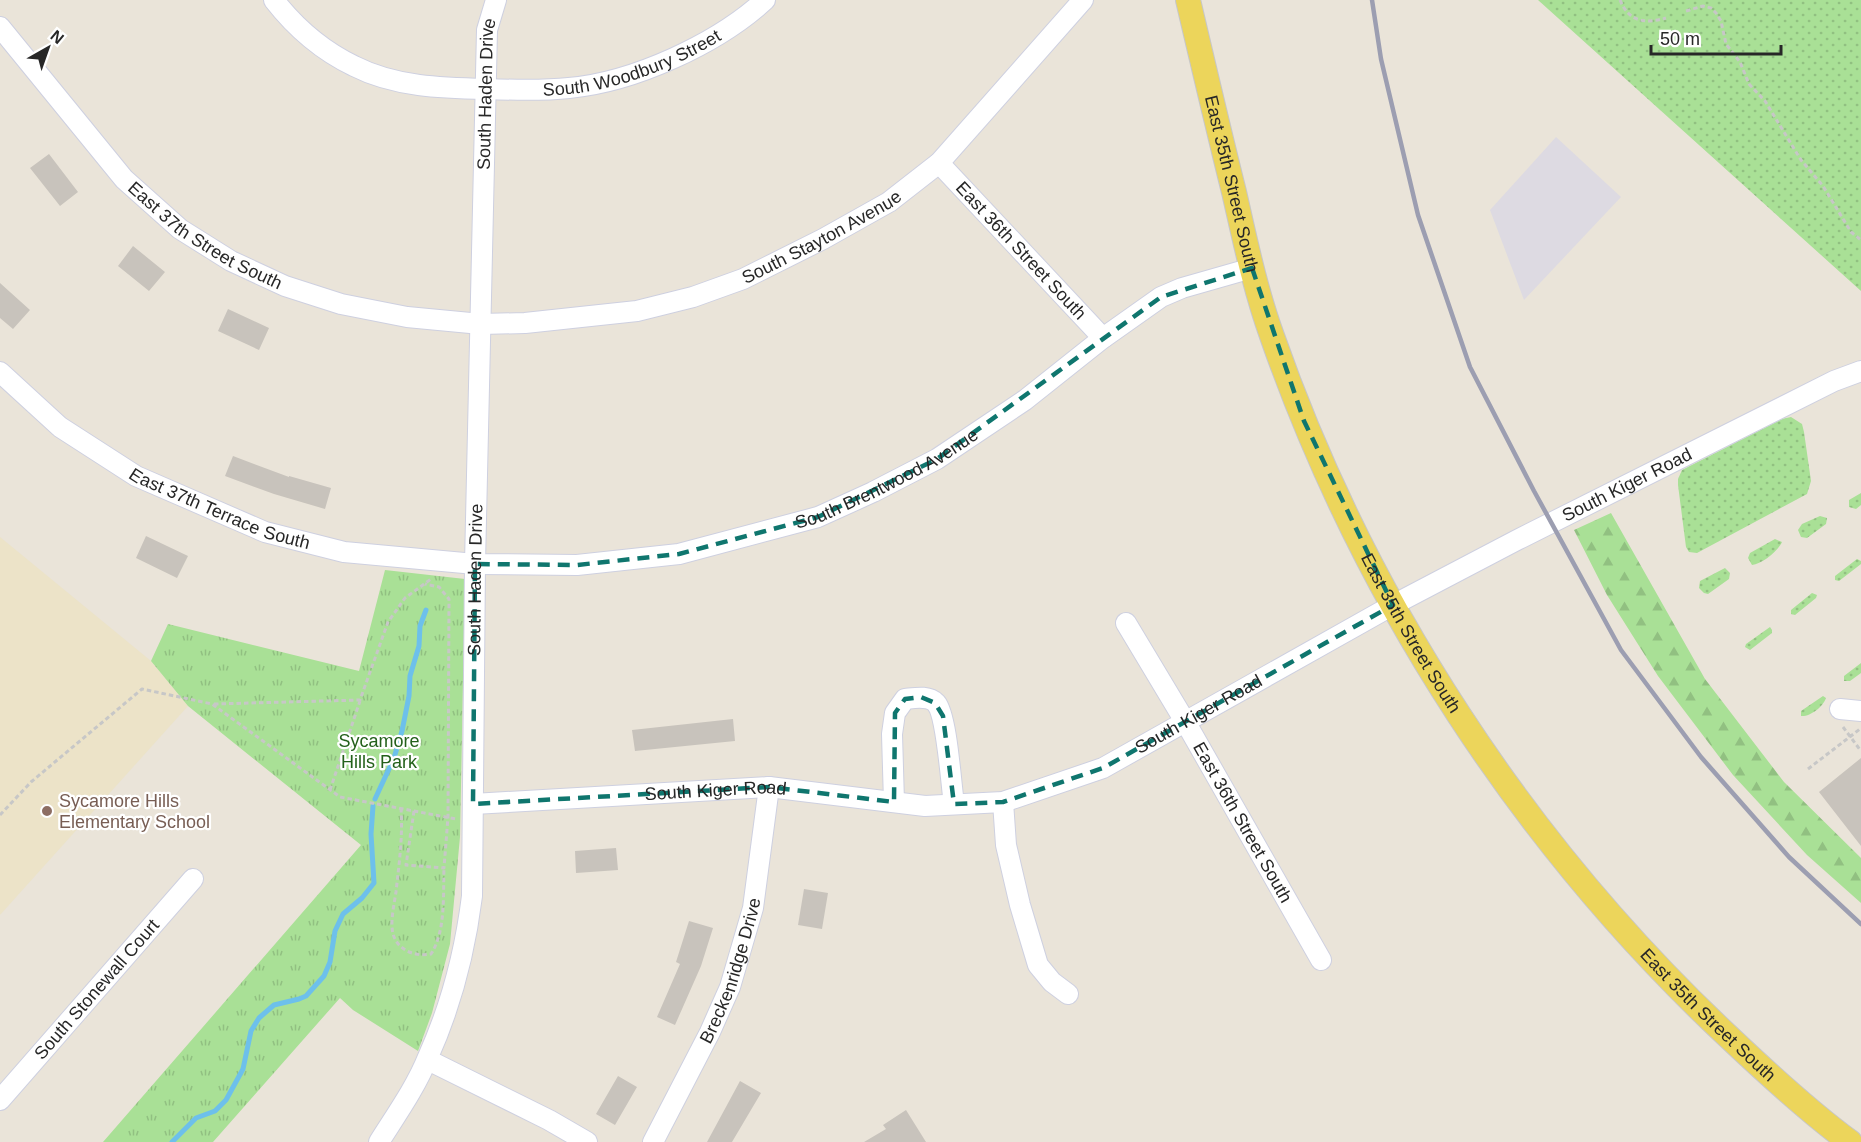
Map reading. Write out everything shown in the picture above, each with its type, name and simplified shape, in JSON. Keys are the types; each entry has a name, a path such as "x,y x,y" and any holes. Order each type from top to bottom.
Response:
{"main road":[{"name":"East 35th Street South","path":"1188,0 1252,268 1271,334 1304,421 1342,506 1393,605 1447,697 1499,774 1556,849 1629,935 1701,1011 1769,1075 1850,1142"}],"street":[{"name":"South Woodbury Street","path":"274,0 318,45 354,66 408,84 452,89 521,91 571,88 607,81 668,62 724,32 765,0"},
{"name":"South Haden Drive","path":"379,1142 428,1059 451,1000 468,931 472,896 486,89 488,30 496,0"},
{"name":"South Stayton Avenue","path":"481,324 525,323 637,311 693,297 743,279 824,239 889,202 939,163 1083,0"},
{"name":"East 37th Street South","path":"0,27 124,179 180,229 231,261 285,285 341,304 406,317 481,324"},
{"name":"East 36th Street South","path":"939,163 1103,339"},
{"name":"South Brentwood Avenue","path":"476,564 577,565 680,554 818,517 937,459 1025,400 1161,297 1182,288 1252,268"},
{"name":"South Kiger Road","path":"473,804 769,788 925,806 1003,802 1103,768 1393,605 1833,381 1861,371"},
{"name":"East 37th Terrace South","path":"0,372 60,428 136,476 265,532 344,552 476,564"},
{"name":"East 36th Street South","path":"1126,623 1186,723 1321,960"},
{"path":"894,802 892,734 895,713 905,699 921,697 936,703 943,716 954,804"},
{"name":"Breckenridge Drive","path":"653,1142 710,1032 730,987 753,908 769,788"},
{"path":"1003,802 1006,845 1020,905 1038,965 1052,982 1068,994"},
{"name":"South Stonewall Court","path":"0,1100 193,879"},
{"path":"428,1059 549,1120 587,1142"}],"path":[{"path":"1620,0 1634,19 1650,22 1666,18"},
{"path":"1686,11 1703,6 1711,8 1716,13 1721,21 1726,44 1740,62 1749,84 1765,101 1801,160 1823,186 1851,232 1861,240"},
{"path":"330,790 388,622 405,598 434,578"},
{"path":"401,808 402,838 392,919 393,935 401,946 412,954 422,956 431,954 437,945 448,817 449,599 439,587 425,584"},
{"path":"0,815 31,782 142,690 212,704 360,700"},
{"path":"212,704 339,797 460,820"},
{"path":"1850,713 1842,726 1861,751"},
{"path":"1808,769 1861,728"},
{"path":"414,811 406,866 444,868"}],"highlighted area":[{"path":"1252,268 1304,421 1393,605 1103,768 1003,802 954,804 943,716 935,703 921,697 905,699 895,713 894,802 769,787 473,804 475,564 577,565 679,554 818,517 937,459 1161,297"}],"shaded area":[{"path":"1556,137 1621,197 1524,300 1490,210"},
{"name":"Sycamore Hills Elementary School","path":"0,537 151,661 188,706 0,915"}],"green space":[{"path":"1538,0 1861,0 1861,291"},
{"path":"1791,417 1802,424 1804,432 1811,481 1807,494 1697,553 1689,552 1686,547 1678,485 1682,470 1782,419"},
{"path":"1861,493 1861,505 1856,509 1849,507 1849,500"},
{"path":"1611,513 1705,679 1784,782 1861,858 1861,903 1807,855 1733,775 1658,676 1607,595 1574,530"},
{"path":"1820,516 1827,518 1826,524 1807,538 1801,537 1798,530 1802,524"},
{"path":"1775,539 1782,542 1777,549 1765,560 1752,565 1748,558 1750,553"},
{"path":"1857,559 1861,561 1861,564 1839,581 1835,580 1835,576"},
{"path":"1725,568 1730,573 1729,579 1708,594 1699,588 1700,581"},
{"name":"Sycamore Hills Park","path":"385,570 465,579 460,837 450,944 432,1013 418,1051 353,1010 340,998 213,1142 103,1142 361,845 188,706 151,661 168,624 359,671"},
{"path":"1812,593 1817,595 1816,598 1795,615 1791,614 1791,610"},
{"path":"1770,627 1772,633 1750,650 1745,647 1746,644"},
{"path":"1861,663 1861,673 1850,681 1844,681 1844,676"},
{"path":"1823,696 1826,698 1819,708 1808,715 1801,716 1801,711"}],"building":[{"path":"49,154 78,192 60,206 30,168"},
{"path":"133,246 165,272 149,291 118,266"},
{"path":"0,283 30,310 13,329 0,318"},
{"path":"228,309 269,328 259,350 218,331"},
{"path":"233,456 289,477 331,488 325,509 225,476"},
{"path":"146,536 188,556 177,578 136,558"},
{"path":"733,719 735,741 635,751 632,730"},
{"path":"1861,758 1861,846 1819,792"},
{"path":"616,848 618,870 576,873 575,851"},
{"path":"804,889 828,893 822,929 798,925"},
{"path":"689,921 713,928 701,966 675,1025 657,1017 680,964 676,962"},
{"path":"618,1076 637,1087 615,1125 596,1114"},
{"path":"740,1081 761,1093 732,1142 707,1142"},
{"path":"906,1110 926,1142 864,1142 886,1129 883,1125"}],"waterway":[{"path":"375,799 394,758 402,731 409,696 410,676 419,646 420,626 426,610"},
{"path":"172,1142 196,1118 215,1111 226,1100 243,1069 251,1031 259,1018 274,1005 306,996 324,976 330,962 335,931 343,914 362,898 374,883 371,834 373,806"}],"railway":[{"path":"1372,0 1381,59 1418,215 1470,367 1534,491 1621,650 1701,757 1789,857 1861,924"}],"place":[{"name":"Sycamore Hills Elementary School","path":"47,811"}]}
